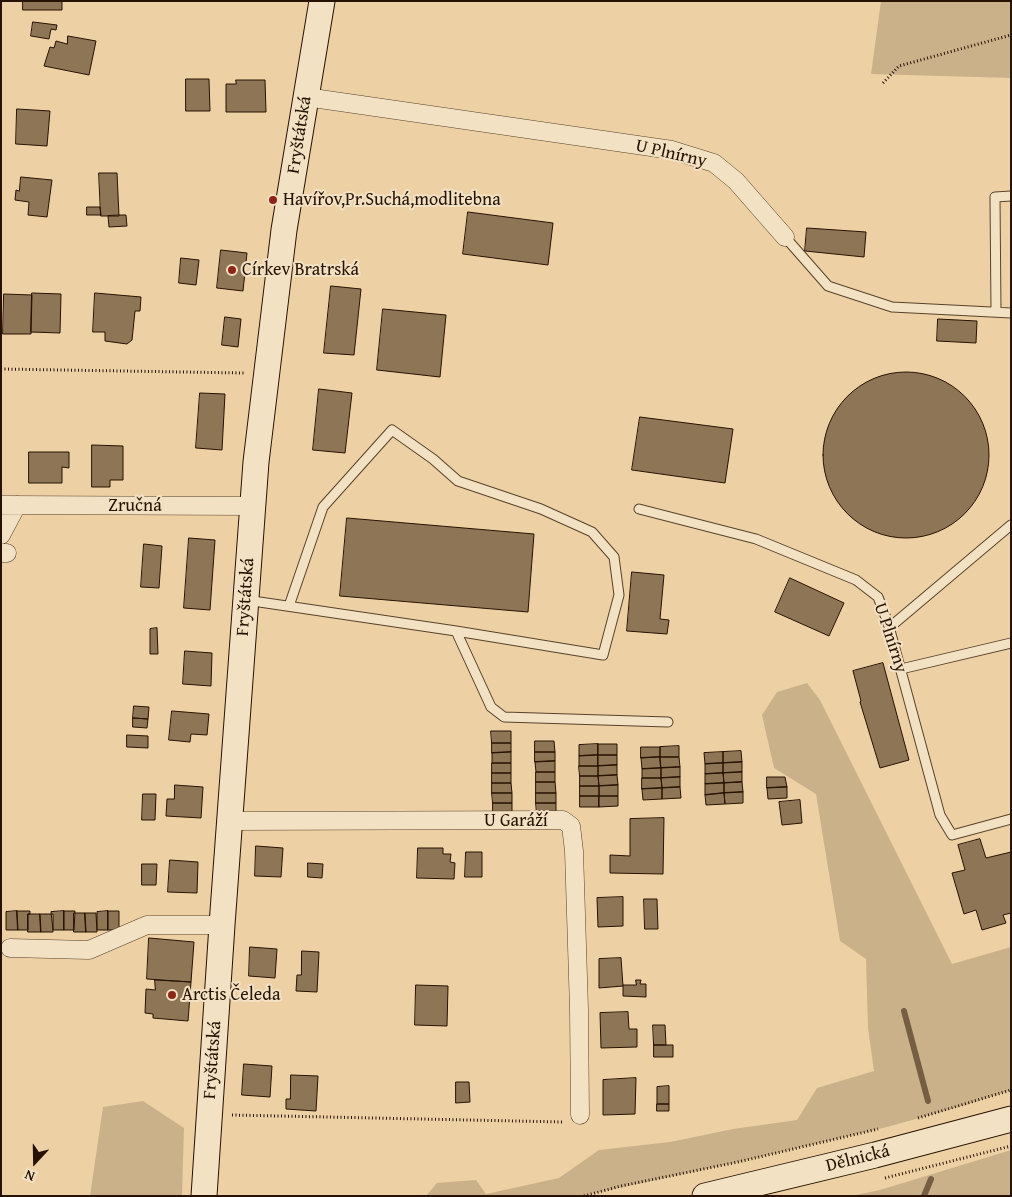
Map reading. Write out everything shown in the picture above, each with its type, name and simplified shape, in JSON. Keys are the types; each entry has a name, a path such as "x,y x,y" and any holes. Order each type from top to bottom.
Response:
{"street":[{"name":"Fryštátská","path":"204,1196 256,462 284,230 322,1"},
{"name":"U Plnírny","path":"306,97 672,150 714,164 736,181 785,237"},
{"name":"Zručná","path":"1,535 9,505 253,506"},
{"name":"U Garáží","path":"230,821 563,820 571,826 574,851 579,1009 580,1115"},
{"path":"10,948 89,950 148,925 222,925"},
{"name":"Dělnická","path":"706,1196 875,1155 1011,1119"}],"lane":[{"path":"996,312 995,197 1011,196"},
{"name":"U Plnírny","path":"785,237 828,286 892,307 1011,313"},
{"path":"246,600 603,655 619,595 614,557 592,532 541,510 458,481 433,459 392,430 323,507 289,606"},
{"name":"U Plnírny","path":"639,509 756,539 856,580 878,597 890,627 940,815 952,835 1011,819"},
{"path":"890,627 1011,525"},
{"path":"456,631 491,707 504,717 668,722"},
{"path":"901,669 1011,643"}],"path":[{"path":"883,83 900,66 1011,36"},
{"path":"1,369 267,373"},
{"path":"913,1119 1011,1090"},
{"path":"209,1114 572,1122 580,1115"},
{"path":"584,1196 887,1127"},
{"path":"892,1176 1011,1146"}],"shaded area":[{"path":"881,1 1011,1 1011,78 871,74"},
{"path":"807,683 820,700 952,964 1011,947 1011,1090 966,1105 887,1127 582,1196 426,1196 437,1183 476,1180 486,1194 559,1178 599,1150 670,1142 733,1129 797,1120 817,1088 874,1071 868,1028 866,959 840,941 816,794 774,768 762,715 777,692"},
{"path":"143,1101 184,1128 182,1196 90,1196 103,1107"},
{"path":"1011,1150 1011,1196 851,1196 880,1190"}],"building":[{"path":"23,1 62,1 62,10 23,10"},
{"path":"33,22 57,25 56,30 51,29 49,39 31,36"},
{"path":"68,36 96,41 89,75 44,66 50,47 54,48 56,41 67,44"},
{"path":"186,79 209,79 210,111 186,111"},
{"path":"236,80 265,80 266,112 226,112 226,84 236,84"},
{"path":"17,109 50,111 47,146 16,144"},
{"path":"99,173 117,173 119,216 101,216"},
{"path":"21,177 52,180 47,217 28,215 29,202 15,200 16,190 19,191"},
{"path":"87,207 100,207 101,215 87,215"},
{"path":"468,212 553,223 548,265 463,254"},
{"path":"126,215 127,226 109,227 108,216"},
{"path":"807,228 866,232 864,257 805,251"},
{"name":"Církev Bratrská","path":"221,250 247,253 243,291 217,288"},
{"path":"181,258 199,260 196,285 179,283"},
{"path":"331,286 361,289 354,355 324,353"},
{"path":"32,293 61,294 60,333 31,332"},
{"path":"95,293 141,297 140,311 135,311 132,340 127,344 105,341 105,332 93,332"},
{"path":"4,294 32,295 31,334 3,334"},
{"path":"383,309 446,315 440,377 377,370"},
{"path":"225,317 241,319 238,347 222,345"},
{"path":"938,319 977,321 976,343 937,341"},
{"path":"914,372 938,378 965,396 983,423 988,439 988,471 983,487 965,514 952,524 930,535 898,538 874,532 853,519 842,508 826,479 823,447 829,423 842,402 853,391 882,375"},
{"path":"319,389 352,393 345,453 313,450"},
{"path":"200,393 225,394 222,450 196,448"},
{"path":"640,417 733,429 725,483 632,470"},
{"path":"92,445 123,446 123,480 110,480 110,487 92,487"},
{"path":"29,452 69,452 69,468 62,467 62,483 29,483"},
{"path":"347,518 534,534 528,612 340,596"},
{"path":"189,538 215,540 210,610 184,608"},
{"path":"144,544 162,546 159,588 141,587"},
{"path":"632,572 664,575 660,619 669,620 667,634 627,631"},
{"path":"790,578 844,603 829,636 775,612"},
{"path":"157,628 158,654 150,654 150,629"},
{"path":"185,651 212,653 211,686 183,684"},
{"path":"883,663 909,760 880,768 860,702 853,671"},
{"path":"134,706 149,707 148,719 133,718"},
{"path":"172,711 209,714 207,735 191,734 190,742 169,740"},
{"path":"133,718 148,719 147,728 133,727"},
{"path":"491,731 511,731 511,743 492,743"},
{"path":"127,735 148,736 148,748 127,747"},
{"path":"535,741 554,741 555,752 535,752"},
{"path":"492,743 511,743 511,752 492,753"},
{"path":"598,744 598,755 579,756 579,745"},
{"path":"598,744 617,744 617,755 598,755"},
{"path":"679,746 679,757 660,757 660,747"},
{"path":"641,747 660,747 660,757 641,758"},
{"path":"741,751 742,762 723,763 723,752"},
{"path":"511,752 511,763 492,763 492,753"},
{"path":"535,752 555,752 555,761 535,762"},
{"path":"723,752 723,763 705,764 704,753"},
{"path":"598,755 598,766 579,766 579,756"},
{"path":"598,755 617,755 617,765 598,766"},
{"path":"660,757 661,768 642,769 641,758"},
{"path":"660,757 679,757 680,767 661,768"},
{"path":"555,761 555,772 536,772 535,762"},
{"path":"742,762 742,772 723,773 723,763"},
{"path":"492,763 511,763 511,773 492,773"},
{"path":"723,763 723,773 705,774 705,764"},
{"path":"617,765 617,775 598,776 598,766"},
{"path":"579,766 598,766 598,776 580,776"},
{"path":"680,767 680,777 661,778 661,768"},
{"path":"661,768 661,778 642,778 642,769"},
{"path":"536,772 555,772 555,782 536,782"},
{"path":"742,772 742,782 724,783 723,773"},
{"path":"492,773 511,773 511,783 492,783"},
{"path":"723,773 724,783 705,784 705,774"},
{"path":"617,775 618,785 599,786 598,776"},
{"path":"580,776 598,776 599,786 580,786"},
{"path":"680,777 680,787 662,788 661,778"},
{"path":"767,777 785,777 787,787 767,788"},
{"path":"642,778 661,778 662,788 642,789"},
{"path":"536,782 555,782 556,793 536,793"},
{"path":"742,782 743,792 724,793 724,783"},
{"path":"492,783 511,783 512,793 492,793"},
{"path":"724,783 724,793 705,795 705,784"},
{"path":"175,785 203,787 201,818 166,816 167,799 174,799"},
{"path":"618,785 618,796 599,796 599,786"},
{"path":"580,786 599,786 599,796 580,796"},
{"path":"680,787 681,798 662,799 662,788"},
{"path":"787,787 787,798 768,799 767,788"},
{"path":"662,788 662,799 643,800 642,789"},
{"path":"743,792 743,803 725,804 724,793"},
{"path":"492,793 512,793 512,803 493,803"},
{"path":"536,793 556,793 556,803 536,803"},
{"path":"724,793 725,804 706,805 705,795"},
{"path":"143,794 156,794 155,820 142,820"},
{"path":"580,796 599,796 599,807 580,807"},
{"path":"599,796 618,796 618,806 599,807"},
{"path":"800,800 802,823 782,825 779,802"},
{"path":"493,803 512,803 512,814 493,814"},
{"path":"536,803 556,803 556,814 537,814"},
{"path":"664,818 663,874 610,873 610,855 630,856 630,819"},
{"path":"980,839 986,858 1011,852 1011,913 1003,915 1006,923 982,930 976,910 964,914 952,873 965,870 958,845"},
{"path":"256,846 283,848 281,877 255,876"},
{"path":"418,848 443,848 443,854 451,854 450,862 455,863 454,879 417,878"},
{"path":"466,852 482,852 482,877 465,877"},
{"path":"170,860 198,862 197,893 168,892"},
{"path":"308,863 323,864 322,878 308,877"},
{"path":"142,864 157,864 156,885 142,885"},
{"path":"623,897 623,926 598,927 597,898"},
{"path":"644,899 657,899 658,929 645,929"},
{"path":"17,911 18,930 6,930 6,912"},
{"path":"17,911 30,911 30,914 28,914 28,930 18,930"},
{"path":"64,911 64,930 53,930 51,912"},
{"path":"64,911 75,911 74,930 64,930"},
{"path":"108,911 108,930 97,930 97,912"},
{"path":"108,911 119,911 119,930 108,930"},
{"path":"74,913 85,913 86,932 74,932"},
{"path":"85,913 96,913 97,932 86,932"},
{"path":"28,914 40,914 41,932 28,932"},
{"path":"40,914 53,914 53,932 41,932"},
{"path":"149,938 194,942 191,982 147,979"},
{"path":"250,947 277,949 275,978 249,976"},
{"path":"302,951 319,952 317,992 296,991 297,975 301,975"},
{"path":"621,958 623,986 599,988 599,959"},
{"path":"155,980 191,982 188,1021 153,1018 153,1014 145,1013 146,989 155,990"},
{"path":"636,980 641,980 640,984 646,984 646,997 623,996 623,985 636,985"},
{"path":"416,985 448,986 447,1026 415,1025"},
{"path":"628,1012 629,1029 637,1029 637,1047 601,1048 600,1013"},
{"path":"653,1025 665,1025 666,1045 654,1045"},
{"path":"654,1045 673,1045 673,1057 654,1057"},
{"path":"244,1064 272,1066 270,1097 242,1095"},
{"path":"291,1075 318,1076 316,1111 286,1109 286,1099 290,1099"},
{"path":"636,1078 635,1114 603,1115 603,1080"},
{"path":"456,1082 469,1082 470,1102 456,1103"},
{"path":"669,1086 669,1104 657,1104 657,1087"},
{"path":"657,1104 669,1104 669,1111 657,1111"}],"waterway":[{"path":"904,1011 928,1101"},
{"path":"924,1196 931,1179"}],"place":[{"name":"Havířov,Pr.Suchá,modlitebna","path":"273,200"},
{"name":"Církev Bratrská","path":"232,270"},
{"name":"Arctis Čeleda","path":"172,995"}]}
